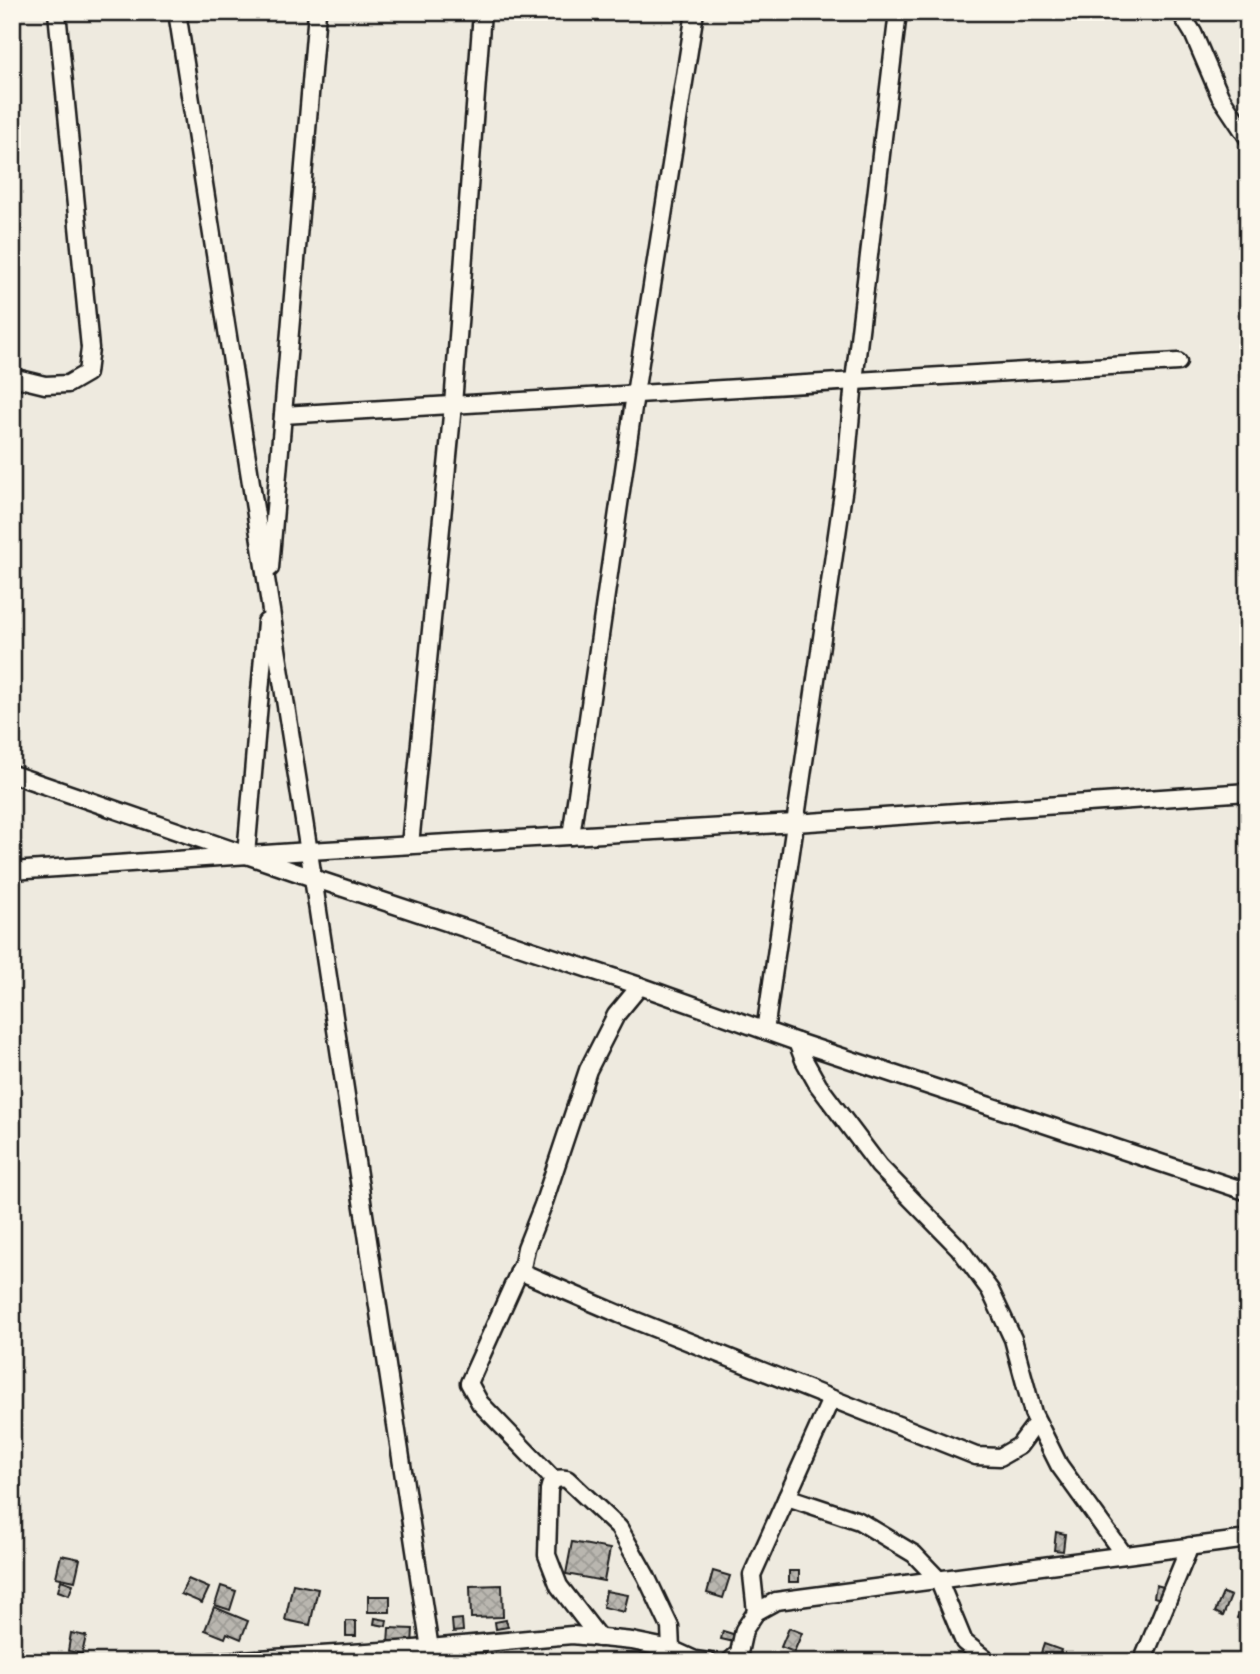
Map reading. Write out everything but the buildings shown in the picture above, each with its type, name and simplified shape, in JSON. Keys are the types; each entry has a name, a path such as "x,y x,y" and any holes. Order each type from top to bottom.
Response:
{"street":[{"path":"12,377 45,385 68,384 87,373 90,348 57,12"},
{"path":"177,12 309,851 430,1655"},
{"path":"246,855 317,12"},
{"path":"410,845 453,405 482,12"},
{"path":"571,836 635,394 695,12"},
{"path":"765,1031 845,479 854,381 898,12"},
{"path":"1180,12 1193,33 1220,96 1248,138"},
{"path":"283,415 1178,362"},
{"path":"12,774 313,878 640,986 797,1042 1248,1192"},
{"path":"12,871 1248,792"},
{"path":"554,1480 480,1403 469,1383 523,1263 588,1070 616,1015 640,986"},
{"path":"797,1042 817,1085 879,1166 959,1248 990,1290 1013,1339 1037,1422 1059,1465 1124,1555"},
{"path":"519,1271 976,1456 1000,1457 1019,1447 1037,1422"},
{"path":"756,1612 752,1575 831,1399"},
{"path":"599,1638 559,1586 547,1555 548,1499 551,1483 560,1478 567,1479 619,1528 670,1627 671,1649"},
{"path":"787,1497 859,1521 914,1554 938,1579 964,1642 989,1662"},
{"path":"737,1659 744,1630 756,1612 776,1601 1248,1539"},
{"path":"1142,1662 1190,1546"},
{"path":"210,1662 430,1655 572,1635 632,1641 671,1649 695,1660 709,1662"}]}
